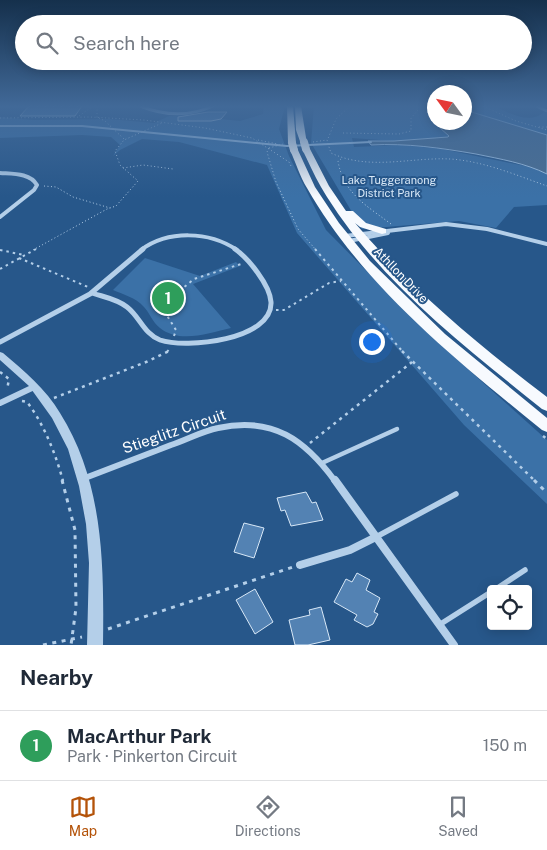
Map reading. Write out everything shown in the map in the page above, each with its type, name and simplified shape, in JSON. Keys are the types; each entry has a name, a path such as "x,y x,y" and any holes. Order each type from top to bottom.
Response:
{"main road":[{"name":"Athllon Drive","path":"291,136 293,146 314,192 354,238 388,285 483,374 547,426"},
{"name":"Athllon Drive","path":"302,136 318,176 354,238 467,341 547,405"},
{"path":"334,201 363,225 386,231"}],"street":[{"path":"0,173 30,177 35,180 37,187 0,217"},
{"path":"354,238 386,231 431,225 461,225 547,244"},
{"path":"354,238 380,236 386,231"},
{"path":"0,342 94,291 110,280 148,245 169,237 186,235 200,237 234,249 250,263 269,293 271,302 266,319 258,326 242,334 200,344 180,344 154,338 143,329 133,312 126,306 94,291"},
{"path":"0,355 12,364 53,408 70,440 84,478 95,541 95,639"},
{"path":"0,403 34,387"},
{"name":"Stieglitz Circuit","path":"84,478 217,428 235,425 254,425 273,429 291,436 306,446 322,463 454,645"},
{"path":"300,565 350,550 376,537"}],"lane":[{"path":"322,463 397,429"},
{"path":"376,537 456,494"},
{"path":"502,585 525,570"},
{"path":"439,625 487,595"}],"path":[{"path":"120,136 124,140"},
{"path":"0,269 116,206 138,181 127,174 115,151 124,140 133,136"},
{"path":"246,136 281,144"},
{"path":"329,136 327,144 332,154 341,159 359,163 437,158 458,160 547,186"},
{"path":"256,139 269,148 267,152 276,182 298,229 412,362 547,493"},
{"path":"312,142 328,140"},
{"path":"318,142 327,144"},
{"path":"341,159 338,161 339,174 344,186 399,230"},
{"path":"123,168 143,165 173,169"},
{"path":"37,187 56,187 74,197 110,208"},
{"path":"0,250 24,255"},
{"path":"19,258 94,291"},
{"path":"270,310 284,310 329,283 341,281"},
{"path":"306,446 412,362"},
{"path":"0,372 9,379 7,396 26,402 35,412 58,462 75,530 76,608 71,645"},
{"path":"43,645 72,639 95,639 300,565"}],"green space":[{"path":"0,136 52,136 0,138"},
{"path":"98,136 282,136 289,156 326,230 432,337 547,440 547,504 464,425 297,233 267,165 179,142 142,139 120,150 113,156 120,145 111,137"},
{"name":"Lake Tuggeranong District Park","path":"312,136 450,136 394,141 352,138 354,147 401,145 442,149 535,168 547,174 547,205 514,207 496,228 459,221 362,229 311,143"},
{"path":"145,258 200,276 236,262 240,266 193,284 231,328 195,336 168,333 157,326 141,304 113,290"}],"shaded area":[{"path":"449,136 547,136 547,174 521,164 476,154 424,147 371,145 368,141 394,141"}],"building":[{"path":"306,492 312,503 316,502 323,520 291,526 285,510 281,511 277,498"},
{"path":"244,523 264,528 254,558 234,552"},
{"path":"357,573 370,580 366,590 380,598 374,612 378,614 373,624 367,627 354,620 357,615 334,602 346,579 352,582"},
{"path":"255,589 273,622 255,634 236,600"},
{"path":"321,607 330,640 308,645 295,645 289,620 310,615 309,610"}],"waterway":[{"path":"186,136 287,146 371,142"}],"place":[{"name":"MacArthur Park","path":"168,298"}]}
